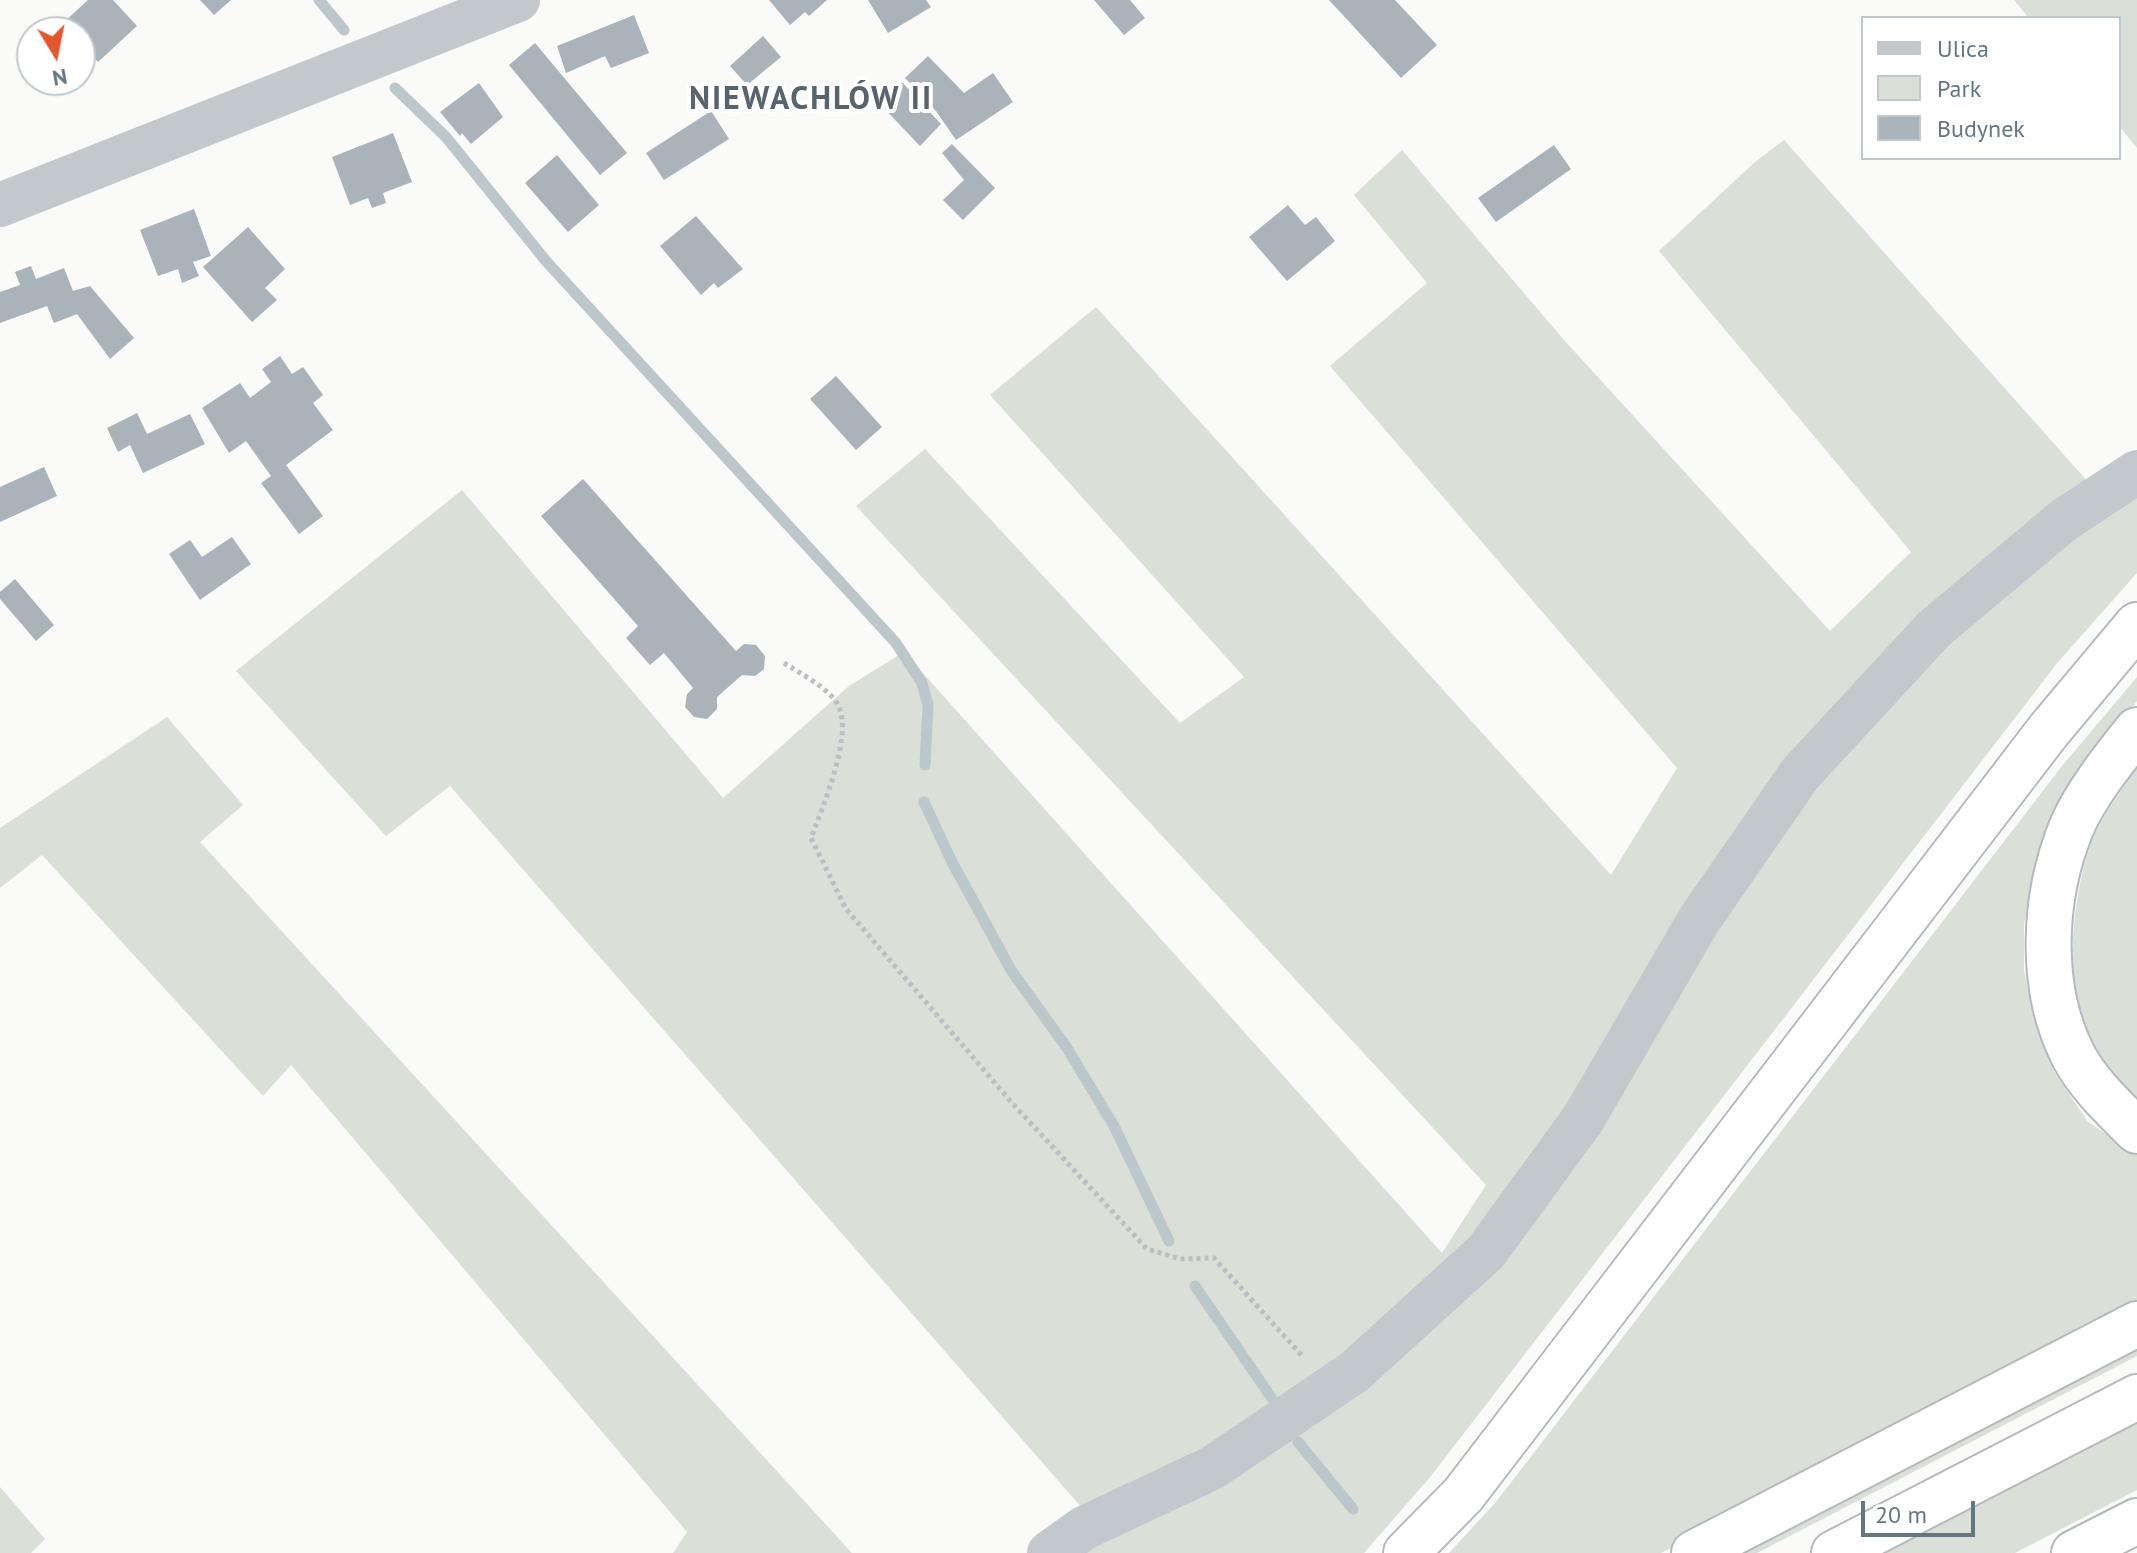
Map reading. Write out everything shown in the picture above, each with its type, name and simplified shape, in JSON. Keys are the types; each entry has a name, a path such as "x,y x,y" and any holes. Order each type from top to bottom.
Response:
{"highway":[{"path":"1406,1553 1463,1495 2049,730 2137,625"},
{"path":"2137,730 2093,790 2073,824 2050,913 2049,962 2058,1015 2075,1058 2107,1102 2137,1131"},
{"path":"1694,1553 2137,1324"},
{"path":"1834,1553 2137,1397"},
{"path":"2074,1553 2137,1521"}],"street":[{"path":"0,205 518,0"},
{"path":"1049,1553 1084,1528 1212,1468 1328,1390 1354,1372 1486,1252 1583,1119 1699,920 1800,774 1934,629 2064,520 2137,472"}],"path":[{"path":"784,663 815,682 839,706 843,740 811,838 846,909 1013,1104 1147,1249 1180,1259 1214,1258 1261,1308 1328,1390"}],"green space":[{"path":"2014,0 2137,0 2137,148 2121,128 2121,16 2027,16"},
{"path":"1784,140 2089,483 1923,626 1477,1241 1345,1362 1212,1452 1083,1509 450,786 386,836 236,671 462,490 723,798 849,686 904,652 1442,1253 1486,1185 856,506 925,449 1180,723 1244,677 990,395 1096,307 1611,875 1677,768 1330,366 1427,283 1354,195 1402,150 1564,340 1830,631 1911,552 1659,251 1755,162"},
{"path":"2137,488 2137,573 2058,662 1431,1476 1364,1553 1075,1553 1368,1377 1800,787 1941,640"},
{"path":"2137,677 2137,701 2081,774 2053,820 2034,871 2024,925 2024,970 2034,1020 2055,1073 2088,1122 2137,1154 2137,1305 1661,1553 1449,1553 1496,1502 2062,766"},
{"path":"167,717 243,805 200,842 852,1553 673,1553 687,1532 291,1065 263,1096 42,855 0,888 0,828"},
{"path":"2137,767 2137,1110 2089,1046 2080,1024 2073,966 2077,903 2090,846 2104,817"},
{"path":"2137,1340 2137,1356 1757,1553 1725,1553"},
{"path":"2137,1422 2137,1490 2015,1553 1884,1553"},
{"path":"0,1487 45,1539 31,1553 0,1553"}],"building":[{"path":"88,0 113,0 137,26 98,62 96,16 71,16"},
{"path":"200,0 231,0 214,15"},
{"path":"769,0 827,0 809,16 805,12 790,25"},
{"path":"868,0 926,0 931,7 888,33"},
{"path":"1094,0 1130,0 1145,18 1124,35"},
{"path":"1329,0 1395,0 1437,45 1401,78"},
{"path":"634,15 649,53 611,68 605,56 566,73 557,46"},
{"path":"763,36 781,57 747,85 730,66"},
{"path":"535,43 627,153 600,175 509,65"},
{"path":"928,56 964,93 993,73 1013,102 956,140 936,111 905,78"},
{"path":"902,82 941,124 920,146 879,103"},
{"path":"479,83 503,117 471,144 440,112"},
{"path":"711,111 729,139 664,180 646,153"},
{"path":"393,133 412,182 383,193 386,203 372,208 368,198 350,205 332,157"},
{"path":"952,144 995,188 963,220 943,200 964,180 942,153"},
{"path":"1554,145 1571,169 1496,222 1478,198"},
{"path":"557,155 599,205 568,232 525,183"},
{"path":"1288,205 1305,225 1316,217 1335,241 1287,281 1249,237"},
{"path":"194,209 211,256 193,262 199,276 182,283 178,269 158,276 140,230"},
{"path":"696,216 743,269 718,288 714,283 701,295 660,246"},
{"path":"248,227 285,269 265,288 277,300 252,322 203,267"},
{"path":"31,266 36,279 64,268 73,291 90,286 134,338 110,359 77,314 54,323 47,306 0,323 0,292 20,285 15,272"},
{"path":"280,356 292,374 303,367 323,395 313,403 333,430 286,465 323,516 299,534 261,483 271,476 246,441 229,453 202,408 240,383 250,398 271,382 262,369"},
{"path":"836,376 882,427 856,450 810,399"},
{"path":"137,413 147,434 190,414 205,444 143,473 130,445 118,452 107,428"},
{"path":"44,467 57,496 0,522 0,487"},
{"path":"583,479 736,651 744,644 756,645 765,656 764,669 755,676 742,675 717,697 717,709 707,719 694,717 685,707 687,694 693,688 664,653 650,665 626,638 638,626 541,516"},
{"path":"232,537 251,564 200,600 169,554 190,540 202,557"},
{"path":"15,579 54,625 36,641 0,599 0,592"}],"waterway":[{"path":"319,0 344,30"},
{"path":"395,88 446,137 546,261 896,643 922,683 928,705 925,765"},
{"path":"924,802 952,862 1011,970 1067,1048 1114,1126 1169,1241"},
{"path":"1195,1286 1271,1397"},
{"path":"1298,1442 1353,1509"}],"district":[{"name":"NIEWACHLÓW II","path":"811,100"}]}
